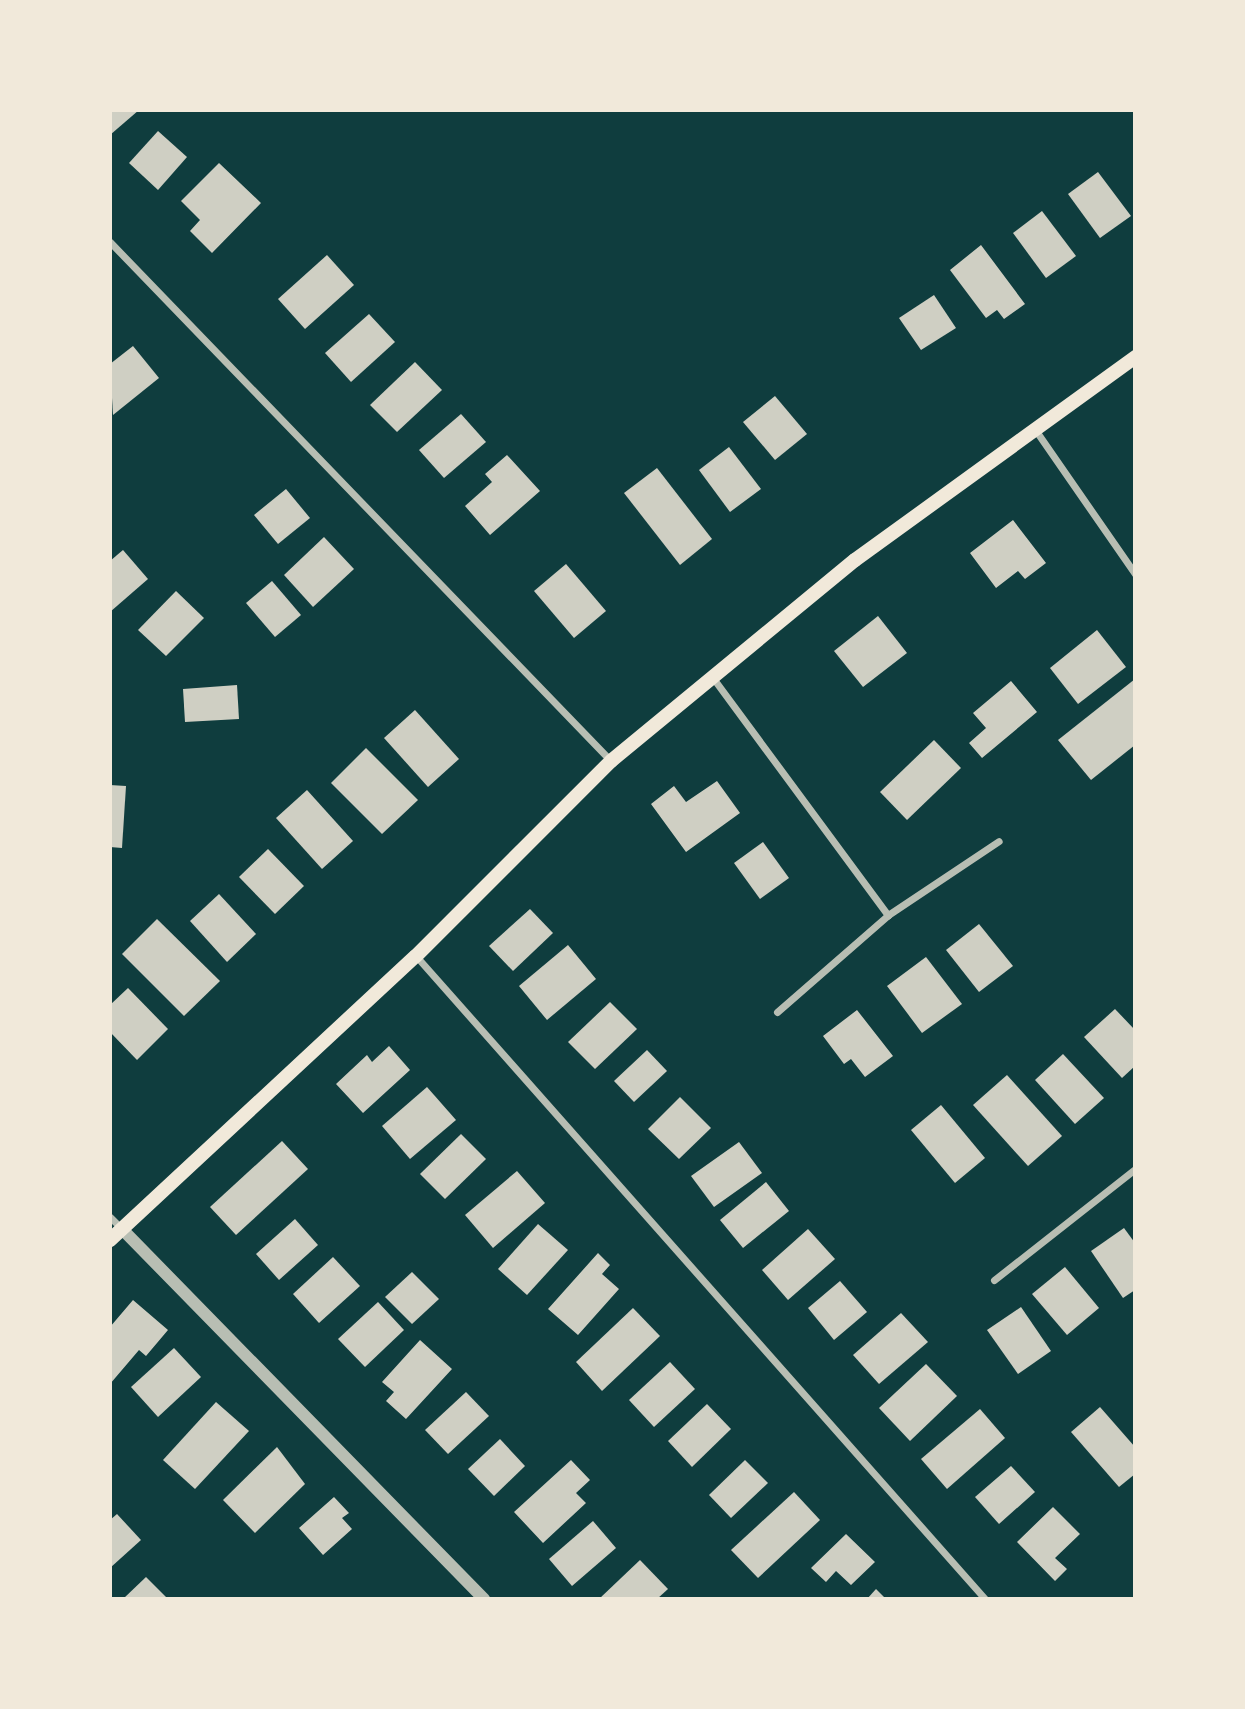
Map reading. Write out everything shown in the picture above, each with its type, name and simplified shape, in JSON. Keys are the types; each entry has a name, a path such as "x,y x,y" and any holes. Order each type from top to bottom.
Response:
{"main road":[{"path":"110,1240 416,956 611,761 712,677 1033,426 1135,356"}],"street":[{"path":"110,242 611,761"},
{"path":"1033,426 1135,574"},
{"path":"712,677 888,915"},
{"path":"777,1012 888,915 999,841"},
{"path":"416,956 985,1599"},
{"path":"994,1280 1135,1169"},
{"path":"110,1217 484,1599"}],"building":[{"path":"110,110 139,110 110,135"},
{"path":"158,131 187,157 158,190 129,163"},
{"path":"219,163 261,203 212,253 190,231 200,220 181,201"},
{"path":"1098,172 1131,216 1100,238 1068,194"},
{"path":"1042,211 1076,256 1046,278 1013,233"},
{"path":"981,245 1025,304 1004,319 997,310 986,318 950,270"},
{"path":"327,255 354,285 305,329 278,299"},
{"path":"934,295 956,328 921,350 899,318"},
{"path":"369,314 395,342 351,382 325,353"},
{"path":"133,346 159,378 113,415 110,364"},
{"path":"415,362 442,390 397,432 370,405"},
{"path":"775,396 807,434 775,460 743,422"},
{"path":"461,414 486,442 444,478 419,450"},
{"path":"729,447 761,489 730,512 699,470"},
{"path":"507,455 540,491 490,535 465,506 492,482 485,474"},
{"path":"657,468 712,539 680,565 624,493"},
{"path":"286,489 310,518 278,544 254,515"},
{"path":"1013,520 1046,563 1025,579 1018,571 996,588 970,553"},
{"path":"324,537 354,569 313,607 284,575"},
{"path":"123,550 148,579 110,612 110,561"},
{"path":"566,564 606,611 574,638 534,591"},
{"path":"272,581 301,615 275,637 246,603"},
{"path":"176,591 204,618 166,656 138,630"},
{"path":"878,616 907,653 863,687 834,651"},
{"path":"1097,630 1126,667 1078,704 1050,668"},
{"path":"1135,679 1135,745 1091,780 1058,740"},
{"path":"1011,681 1037,712 982,758 969,743 986,728 973,713"},
{"path":"237,685 239,719 185,722 183,689"},
{"path":"415,710 459,759 428,787 384,738"},
{"path":"934,740 961,768 907,820 880,792"},
{"path":"366,748 418,800 382,834 331,783"},
{"path":"717,781 740,813 686,852 651,804 674,786 686,802"},
{"path":"110,785 126,786 122,848 110,847"},
{"path":"307,790 353,841 322,869 276,818"},
{"path":"763,842 789,878 760,899 734,863"},
{"path":"268,849 304,886 275,914 239,877"},
{"path":"219,894 256,934 227,962 190,921"},
{"path":"530,909 553,933 513,971 489,946"},
{"path":"157,919 220,981 184,1016 122,954"},
{"path":"979,924 1013,966 979,992 946,950"},
{"path":"568,945 596,979 547,1020 519,986"},
{"path":"926,957 962,1004 922,1033 887,986"},
{"path":"128,988 168,1029 137,1060 110,1032 110,1005"},
{"path":"610,1002 637,1029 595,1069 568,1042"},
{"path":"1115,1009 1135,1030 1135,1066 1122,1078 1084,1037"},
{"path":"857,1010 893,1056 865,1077 851,1059 844,1064 823,1036"},
{"path":"389,1046 410,1070 363,1113 336,1084 367,1055 372,1062"},
{"path":"647,1050 667,1071 634,1102 614,1081"},
{"path":"1063,1054 1104,1098 1075,1124 1035,1080"},
{"path":"1007,1075 1062,1136 1028,1166 973,1105"},
{"path":"427,1087 456,1120 410,1159 382,1126"},
{"path":"680,1097 711,1128 679,1159 648,1129"},
{"path":"941,1105 985,1158 955,1183 911,1130"},
{"path":"461,1134 486,1159 445,1199 420,1174"},
{"path":"282,1141 308,1169 236,1235 210,1207"},
{"path":"739,1142 762,1173 714,1207 691,1176"},
{"path":"517,1171 545,1203 493,1248 465,1215"},
{"path":"766,1182 789,1211 743,1248 720,1220"},
{"path":"295,1219 318,1245 279,1280 256,1254"},
{"path":"538,1224 568,1250 527,1295 498,1269"},
{"path":"1124,1228 1135,1243 1135,1290 1123,1298 1091,1251"},
{"path":"808,1229 835,1259 788,1300 762,1270"},
{"path":"598,1253 610,1265 602,1274 619,1289 578,1335 548,1309"},
{"path":"333,1257 360,1286 319,1323 293,1294"},
{"path":"1065,1267 1099,1308 1067,1335 1032,1294"},
{"path":"412,1272 439,1299 412,1324 385,1297"},
{"path":"840,1281 867,1312 834,1340 808,1308"},
{"path":"133,1300 168,1330 146,1356 139,1350 110,1384 110,1327"},
{"path":"378,1302 404,1330 365,1367 338,1339"},
{"path":"1021,1307 1051,1351 1018,1374 987,1330"},
{"path":"633,1308 660,1336 602,1391 576,1362"},
{"path":"901,1313 928,1342 879,1384 853,1355"},
{"path":"420,1340 452,1369 406,1419 386,1401 394,1392 382,1382"},
{"path":"174,1348 201,1377 158,1417 131,1387"},
{"path":"670,1362 695,1389 654,1427 629,1400"},
{"path":"926,1364 957,1396 910,1441 879,1408"},
{"path":"466,1392 489,1416 448,1454 425,1430"},
{"path":"216,1402 249,1431 195,1489 163,1460"},
{"path":"707,1404 731,1429 692,1467 668,1441"},
{"path":"1100,1407 1135,1447 1135,1474 1119,1487 1071,1432"},
{"path":"980,1409 1005,1438 947,1489 921,1459"},
{"path":"500,1439 525,1466 494,1496 468,1469"},
{"path":"277,1447 305,1484 255,1533 223,1500"},
{"path":"571,1460 590,1480 576,1493 586,1503 543,1543 514,1512"},
{"path":"745,1460 768,1483 731,1518 709,1495"},
{"path":"1011,1466 1035,1492 999,1524 975,1497"},
{"path":"794,1492 820,1520 758,1578 731,1550"},
{"path":"334,1497 349,1513 342,1518 352,1529 323,1555 299,1528"},
{"path":"1053,1507 1080,1534 1055,1558 1067,1569 1055,1581 1017,1542"},
{"path":"117,1514 141,1540 110,1568 110,1520"},
{"path":"593,1521 616,1548 572,1586 549,1559"},
{"path":"846,1534 875,1562 851,1585 836,1571 826,1582 811,1568"},
{"path":"640,1560 668,1589 657,1599 599,1599"},
{"path":"146,1577 168,1599 123,1599"},
{"path":"876,1589 886,1599 867,1599"}]}
